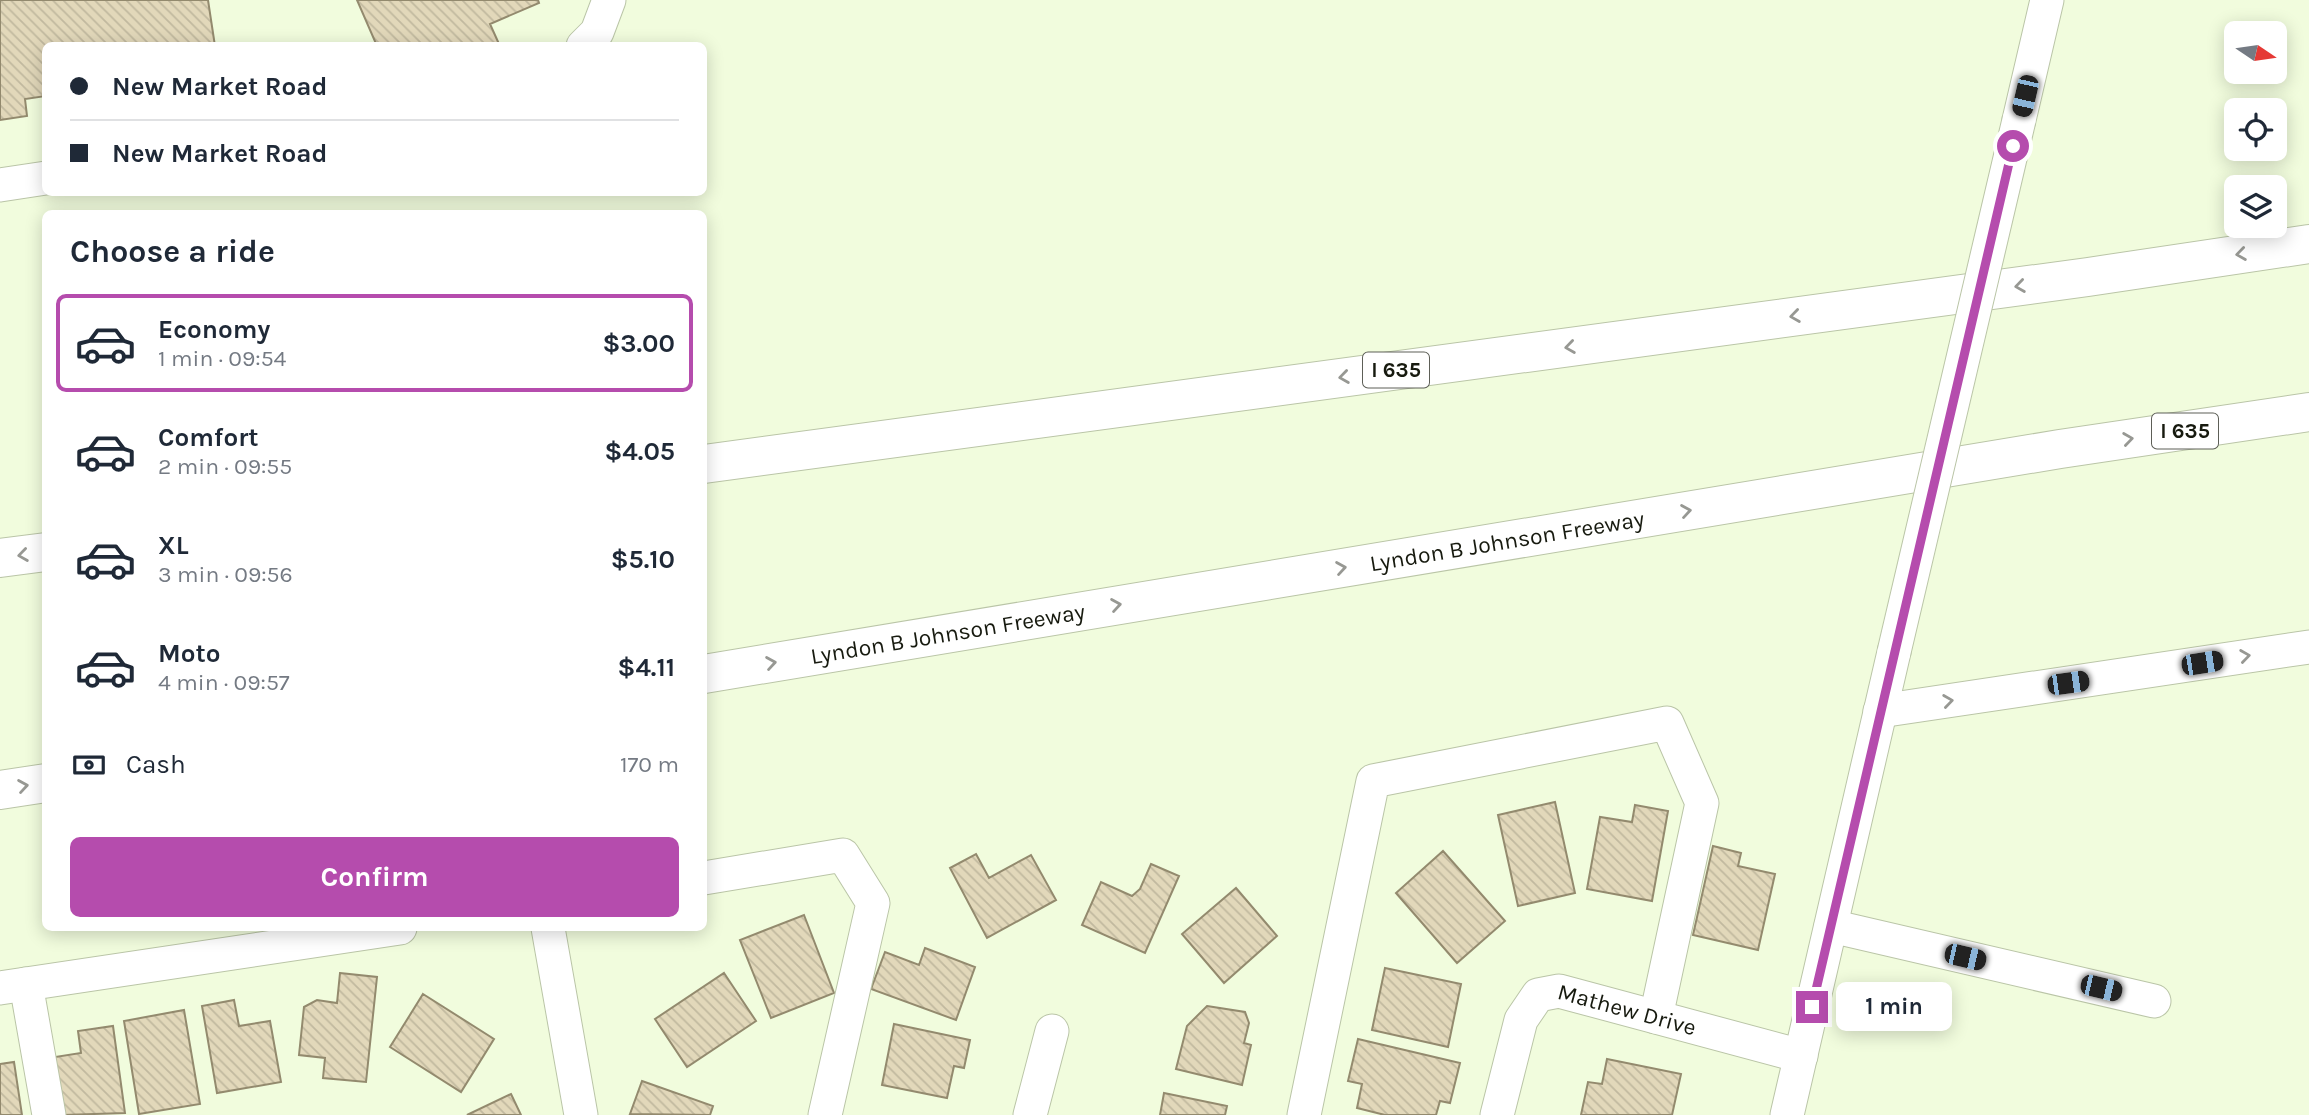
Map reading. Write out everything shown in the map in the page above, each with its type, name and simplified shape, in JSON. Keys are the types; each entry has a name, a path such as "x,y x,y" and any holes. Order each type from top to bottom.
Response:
{"highway":[{"name":"I 635","path":"707,464 2088,277 2309,244"},
{"name":"Lyndon B Johnson Freeway","path":"707,674 2060,449 2309,412"},
{"path":"0,558 42,553"},
{"path":"0,790 42,784"}],"street":[{"path":"587,42 597,32 609,0"},
{"path":"1787,1115 2047,0"},
{"path":"0,185 42,179"},
{"path":"1880,711 2309,647"},
{"path":"1304,1115 1373,781 1667,723 1702,803 1656,1017"},
{"path":"707,878 843,855 873,903 825,1115"},
{"path":"1830,926 2154,1001"},
{"path":"49,1115 13,986 380,931"},
{"path":"549,931 581,1115"},
{"name":"Mathew Drive","path":"1497,1115 1521,1020 1538,995 1559,991 1801,1056"},
{"path":"1030,1115 1052,1031"}],"building":[{"path":"0,0 208,0 214,42 42,42 42,97 25,99 27,116 0,120"},
{"path":"357,0 538,0 539,3 490,24 498,42 375,42"},
{"path":"1555,802 1575,893 1518,906 1498,815"},
{"path":"1635,805 1668,811 1652,901 1587,889 1600,817 1632,822"},
{"path":"1713,846 1741,853 1738,866 1775,874 1758,950 1693,935"},
{"path":"1443,851 1505,921 1457,963 1396,893"},
{"path":"976,854 989,878 1031,855 1056,900 987,938 950,868"},
{"path":"1151,864 1179,876 1145,953 1082,925 1101,882 1132,896 1140,889"},
{"path":"1236,888 1277,936 1224,983 1182,934"},
{"path":"804,915 834,993 771,1018 740,940"},
{"path":"925,948 975,967 956,1020 871,989 885,952 919,965"},
{"path":"1385,968 1461,984 1448,1047 1372,1030"},
{"path":"340,973 377,977 366,1082 323,1078 325,1058 299,1055 304,1007 317,1000 337,1003"},
{"path":"724,973 756,1021 687,1067 655,1019"},
{"path":"423,994 494,1039 461,1092 390,1047"},
{"path":"234,1000 239,1026 270,1021 281,1082 217,1093 202,1006"},
{"path":"1207,1006 1245,1012 1249,1023 1244,1043 1251,1045 1242,1085 1176,1069 1187,1026"},
{"path":"184,1010 200,1104 139,1114 124,1021"},
{"path":"894,1024 970,1040 964,1068 954,1066 947,1098 882,1085"},
{"path":"113,1026 125,1113 63,1115 55,1057 81,1053 78,1031"},
{"path":"1358,1039 1460,1063 1450,1103 1440,1101 1436,1115 1385,1115 1357,1108 1362,1084 1348,1081"},
{"path":"1607,1059 1681,1074 1672,1115 1581,1115 1588,1082 1602,1084"},
{"path":"14,1062 22,1115 0,1115 0,1064"},
{"path":"642,1081 713,1106 710,1115 630,1114"},
{"path":"1164,1093 1227,1106 1225,1115 1160,1115"},
{"path":"511,1094 521,1115 467,1115"}],"route":[{"path":"1812,1007 2013,146"}]}
